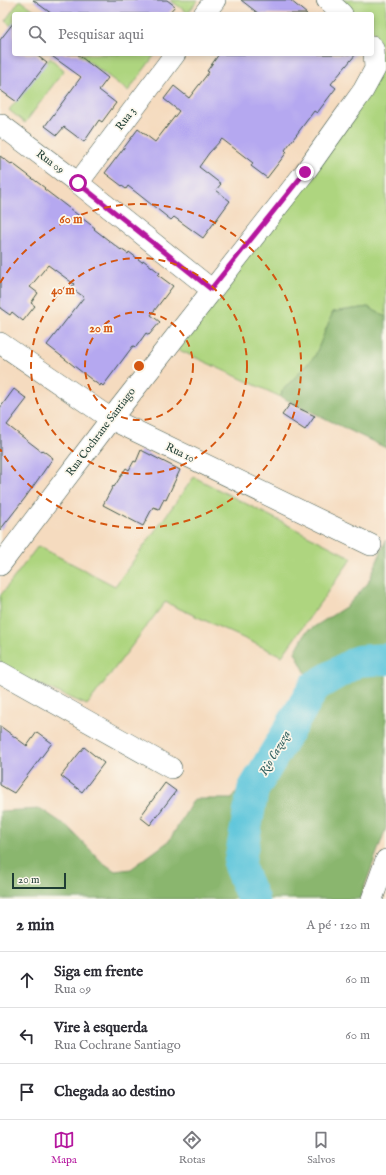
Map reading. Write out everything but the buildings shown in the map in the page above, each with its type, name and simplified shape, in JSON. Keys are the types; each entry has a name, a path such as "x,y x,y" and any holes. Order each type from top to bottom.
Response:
{"street":[{"path":"206,12 215,0"},
{"path":"327,0 340,12"},
{"name":"Rua Cochrane Santiago","path":"1,562 211,289 305,172 363,91 375,69 374,51"},
{"name":"Rua 3","path":"78,183 173,56"},
{"name":"Rua 09","path":"0,124 78,183 211,289"},
{"name":"Rua 10","path":"0,343 110,419 371,545"},
{"path":"0,672 171,768"},
{"path":"372,899 386,860"}],"green space":[{"path":"20,0 37,12 12,12 12,26 5,21"},
{"path":"170,0 198,0 189,12"},
{"path":"341,0 386,0 386,317 368,307 333,312 315,356 282,391 281,397 177,349 382,48 374,32 374,12 354,12"},
{"path":"82,56 154,56 128,91"},
{"path":"50,58 64,70 25,123 9,110"},
{"path":"368,307 386,317 386,448 281,397 282,391 315,356 333,312"},
{"path":"194,477 352,558 282,656 165,602 87,705 0,667 0,596 38,546 115,586"},
{"path":"386,540 386,828 360,899 0,899 0,811 41,809 68,827 102,862 115,871 131,869 169,841 194,799 232,799 307,676 295,652 306,632 347,606 368,583"}],"waterway":[{"name":"Rio Cazuza","path":"253,899 239,866 253,790 315,686 358,661 386,659"}],"route":[{"path":"78,183 211,289 305,172"}]}
